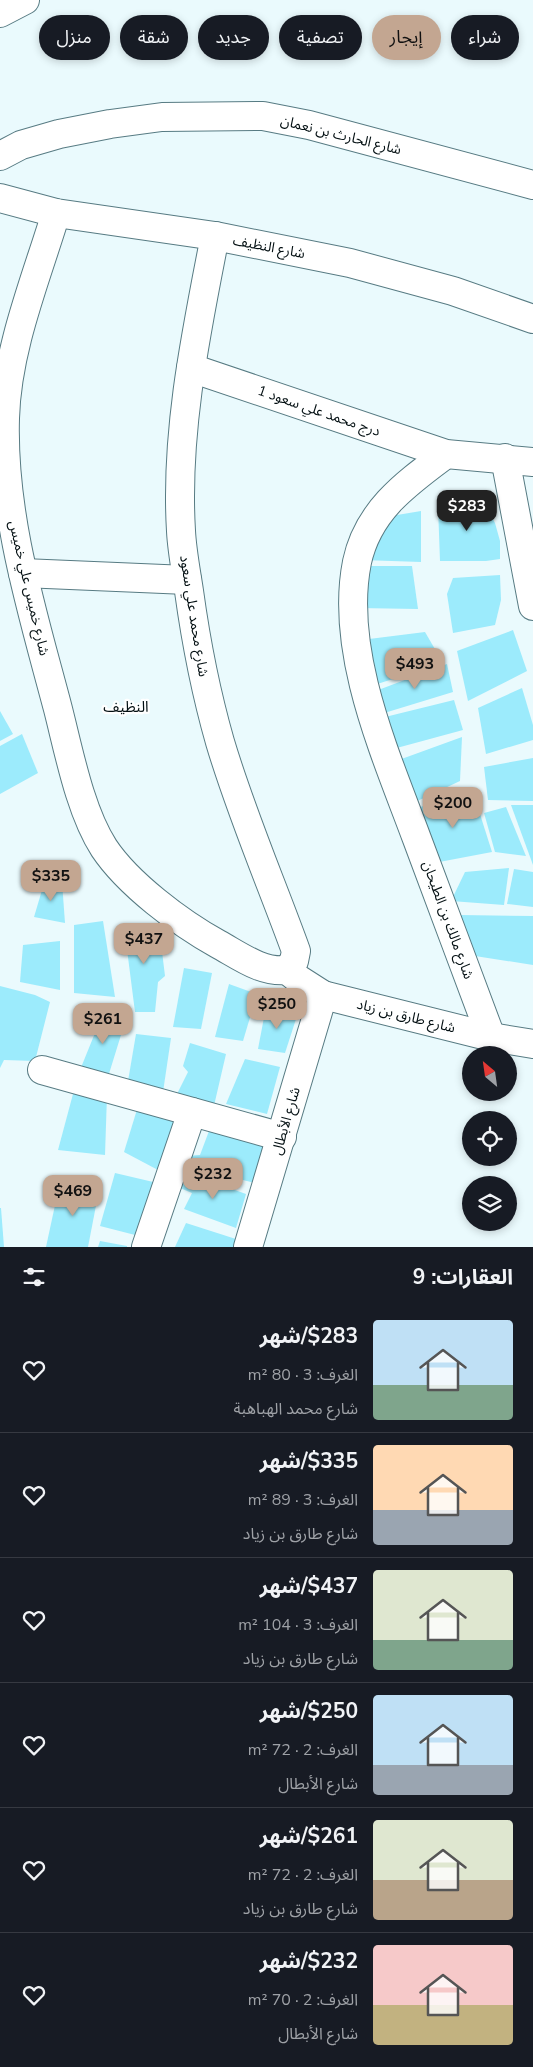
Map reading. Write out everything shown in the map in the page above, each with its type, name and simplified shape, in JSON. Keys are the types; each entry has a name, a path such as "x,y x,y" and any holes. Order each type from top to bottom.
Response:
{"street":[{"path":"0,13 25,0"},
{"name":"شارع الحارث بن نعمان","path":"0,156 21,145 59,134 110,124 162,117 263,116 309,125 533,185"},
{"name":"شارع النظيف","path":"0,198 56,212 215,236 350,263 453,291 533,319"},
{"name":"شارع خميس علي خميس","path":"56,212 16,345 9,380 5,416 5,452 8,487 23,573 73,768 88,816"},
{"name":"شارع محمد علي سعود","path":"215,236 191,368 181,462 181,532 201,662 221,743 296,952 294,961 282,970"},
{"name":"درج محمد علي سعود 1","path":"191,368 446,454"},
{"path":"446,454 533,462"},
{"name":"شارع مالك بن الطيحان","path":"446,454 403,485 385,504 368,532 357,561 353,601 356,653 373,718 491,1037"},
{"path":"505,458 533,606"},
{"path":"23,573 187,580"},
{"name":"شارع طارق بن زياد","path":"88,816 104,847 126,874 148,896 208,938 255,964 282,970 323,994 491,1037 533,1044"},
{"name":"شارع الأبطال","path":"248,1247 323,994"},
{"path":"42,1070 282,1137"},
{"path":"146,1247 192,1112"}],"building":[{"path":"441,497 455,500 474,498 485,505 495,523 500,541 500,559 486,561 440,561 438,506"},
{"path":"421,511 421,562 362,560 368,542 379,543 379,518"},
{"path":"361,566 412,566 418,609 357,608"},
{"path":"500,575 501,600 495,625 453,633 447,594 453,578"},
{"path":"513,630 527,671 468,701 457,651"},
{"path":"425,632 443,663 371,686 361,640"},
{"path":"447,664 453,692 381,714 373,692"},
{"path":"522,688 533,725 533,740 486,754 478,708"},
{"path":"454,700 463,730 393,749 381,718"},
{"path":"0,711 13,734 0,741"},
{"path":"22,734 38,773 0,794 0,746"},
{"path":"462,737 460,781 411,804 396,761"},
{"path":"533,758 533,801 488,800 484,767"},
{"path":"473,792 492,852 434,863 413,809"},
{"path":"511,805 533,805 533,865"},
{"path":"506,807 526,856 495,852 484,813"},
{"path":"509,868 504,905 451,901 465,872"},
{"path":"514,869 533,872 533,907 507,904"},
{"path":"45,880 62,882 65,923 34,917"},
{"path":"460,915 533,916 533,965 475,956"},
{"path":"103,921 115,997 74,993 74,925"},
{"path":"144,923 160,935 165,976 158,982 155,1012 135,1012 124,926"},
{"path":"60,941 60,990 20,982 23,945"},
{"path":"184,968 212,973 201,1029 173,1027"},
{"path":"229,984 257,994 243,1041 215,1037"},
{"path":"0,986 35,995 50,1002 35,1061 4,1060 0,1068"},
{"path":"266,1007 295,1011 296,1019 285,1053 258,1049"},
{"path":"94,1013 125,1022 108,1077 80,1070 95,1033 90,1027"},
{"path":"136,1034 171,1038 163,1092 127,1087"},
{"path":"190,1043 226,1054 213,1110 174,1100 188,1072 183,1066"},
{"path":"245,1059 280,1067 267,1114 226,1104"},
{"path":"73,1094 107,1095 105,1155 58,1150"},
{"path":"139,1103 180,1113 158,1170 124,1152"},
{"path":"209,1131 268,1142 259,1184 186,1166 186,1156 200,1155"},
{"path":"115,1173 166,1185 139,1236 100,1226"},
{"path":"187,1173 246,1194 236,1228 184,1209 192,1193 180,1188"},
{"path":"60,1182 99,1190 88,1247 46,1247"},
{"path":"1,1208 4,1247 0,1247"},
{"path":"186,1223 239,1240 236,1247 175,1247"},
{"path":"100,1241 127,1246 127,1247 98,1247"}],"district":[{"name":"النظيف","path":"126,707"}]}
